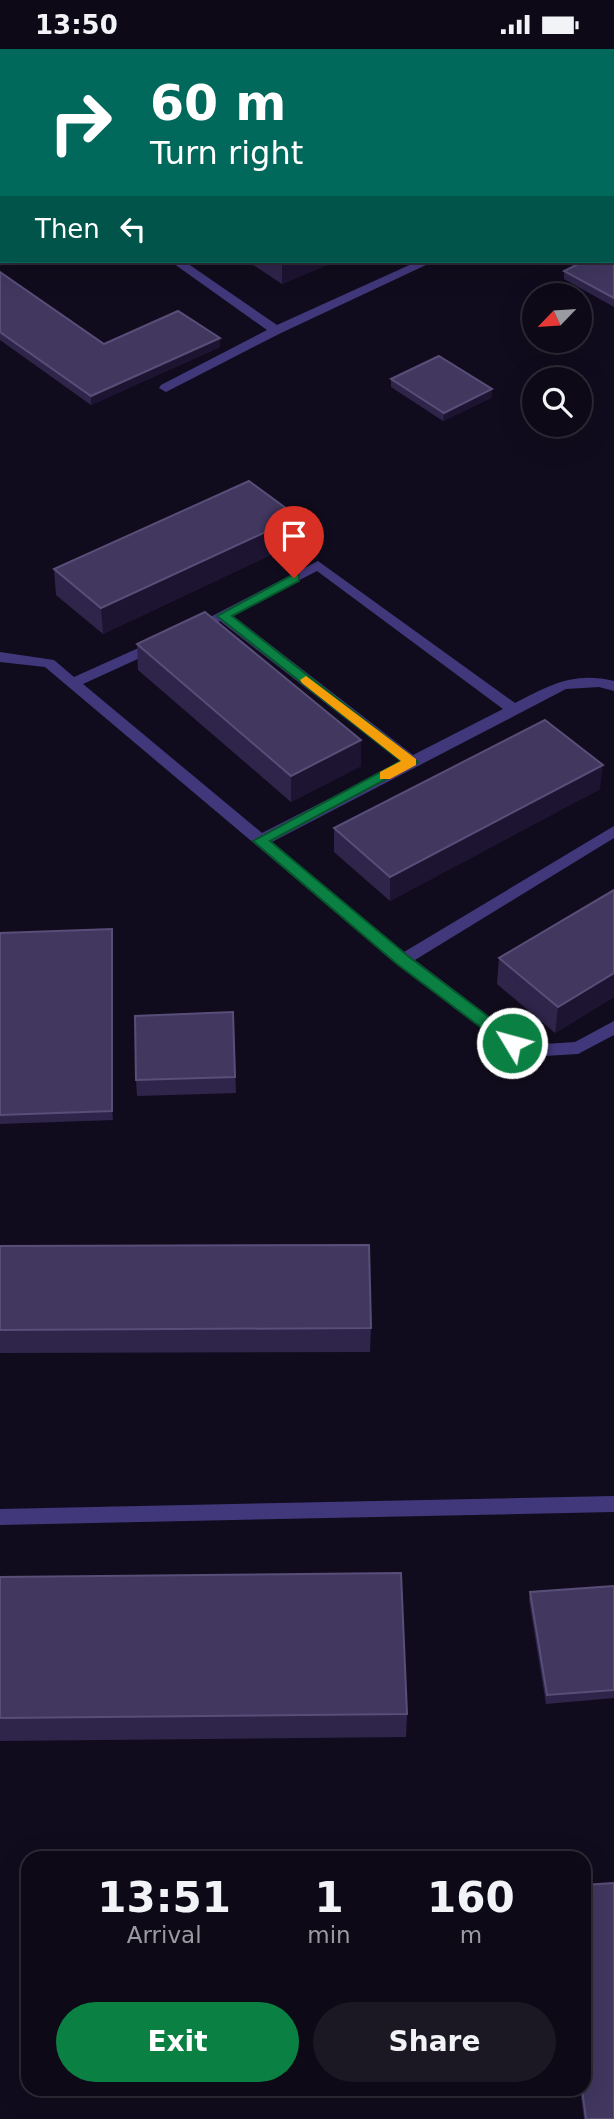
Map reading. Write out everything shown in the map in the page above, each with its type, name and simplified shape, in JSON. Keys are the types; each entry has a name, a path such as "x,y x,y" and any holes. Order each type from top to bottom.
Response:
{"street":[{"path":"179,263 276,330"},
{"path":"166,388 276,330 420,265"},
{"path":"73,683 223,616 318,565 514,709"},
{"path":"223,616 411,762"},
{"path":"0,657 49,663 403,960 512,1043 544,1050 578,1048 614,1027"},
{"path":"260,841 563,684 599,682 614,686"},
{"path":"403,960 614,831"},
{"path":"0,1517 614,1504"}],"building":[{"path":"580,263 614,263 614,298 592,286 592,283 586,283 564,271"},
{"path":"0,272 104,344 178,311 220,338 91,396 0,332"},
{"path":"439,356 492,389 444,413 391,379"},
{"path":"249,481 298,517 101,608 54,569"},
{"path":"205,612 361,740 291,776 137,644"},
{"path":"545,720 603,765 390,877 334,828"},
{"path":"614,890 614,973 558,1007 499,958"},
{"path":"112,929 112,1111 0,1115 0,933"},
{"path":"233,1012 235,1077 136,1080 135,1016"},
{"path":"369,1245 371,1328 0,1330 0,1246"},
{"path":"401,1573 407,1714 0,1718 0,1577"},
{"path":"614,1586 614,1690 547,1695 530,1592"},
{"path":"614,1883 614,2119 586,2119 583,2096 591,2096 591,1885"}],"slow traffic":[{"path":"306,680 411,762 385,775"}],"route":[{"path":"294,578 223,616 411,762 260,841 403,960 512,1043"}]}
